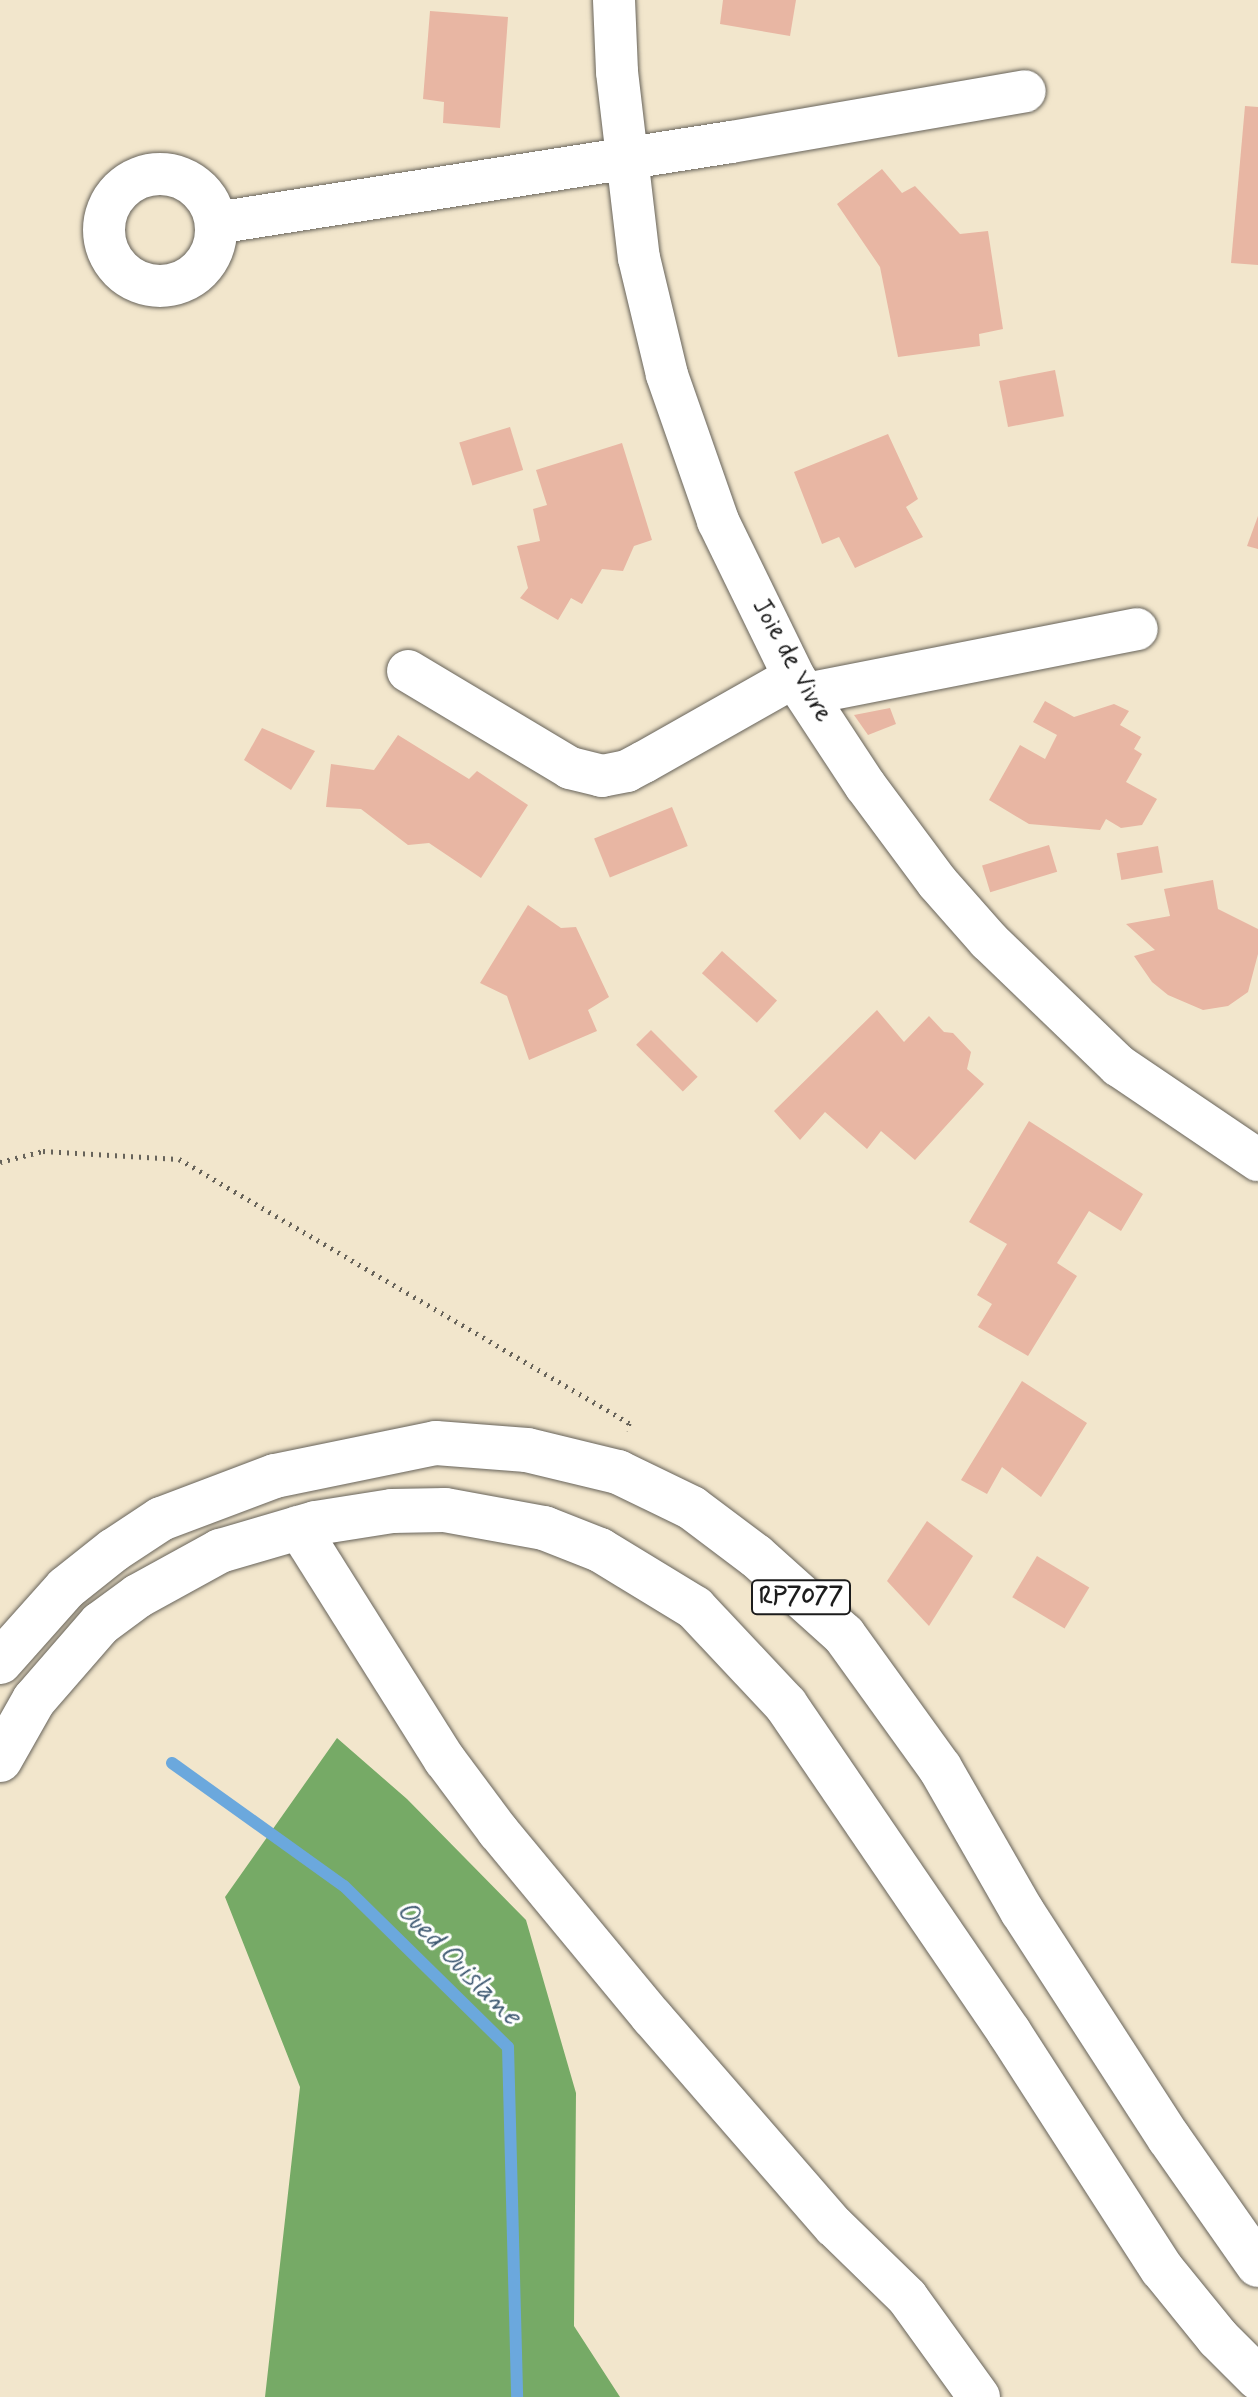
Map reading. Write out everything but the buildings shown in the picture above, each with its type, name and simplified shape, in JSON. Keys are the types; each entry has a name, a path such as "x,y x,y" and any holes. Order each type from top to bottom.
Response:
{"main road":[{"name":"RP7077","path":"0,1662 66,1588 161,1519 275,1476 436,1443 527,1450 618,1472 692,1508 756,1556 844,1635 940,1768 1022,1911 1169,2138 1258,2265"},
{"name":"RP7077","path":"0,1760 34,1700 100,1624 138,1596 220,1551 298,1527 392,1511 445,1510 544,1528 600,1550 695,1608 786,1705 1009,2032 1162,2269 1218,2338 1258,2378"}],"street":[{"name":"Joie de Vivre","path":"614,0 626,158 650,312 691,451 718,521 800,685 865,785 937,882 989,941 1119,1066 1258,1160"},
{"path":"216,223 1025,91"},
{"path":"408,671 570,768 602,776 627,771 800,685 1137,629"},
{"path":"298,1527 445,1760 498,1831 652,2017 824,2214 907,2297 979,2397"}],"path":[{"path":"0,1162 43,1151 179,1159 629,1423 618,1472"}],"green space":[{"path":"337,1738 407,1799 526,1920 576,2093 574,2326 620,2397 265,2397 300,2087 225,1897"}],"waterway":[{"name":"Oued Ouislane","path":"172,1763 344,1886 508,2047 517,2397"}]}
